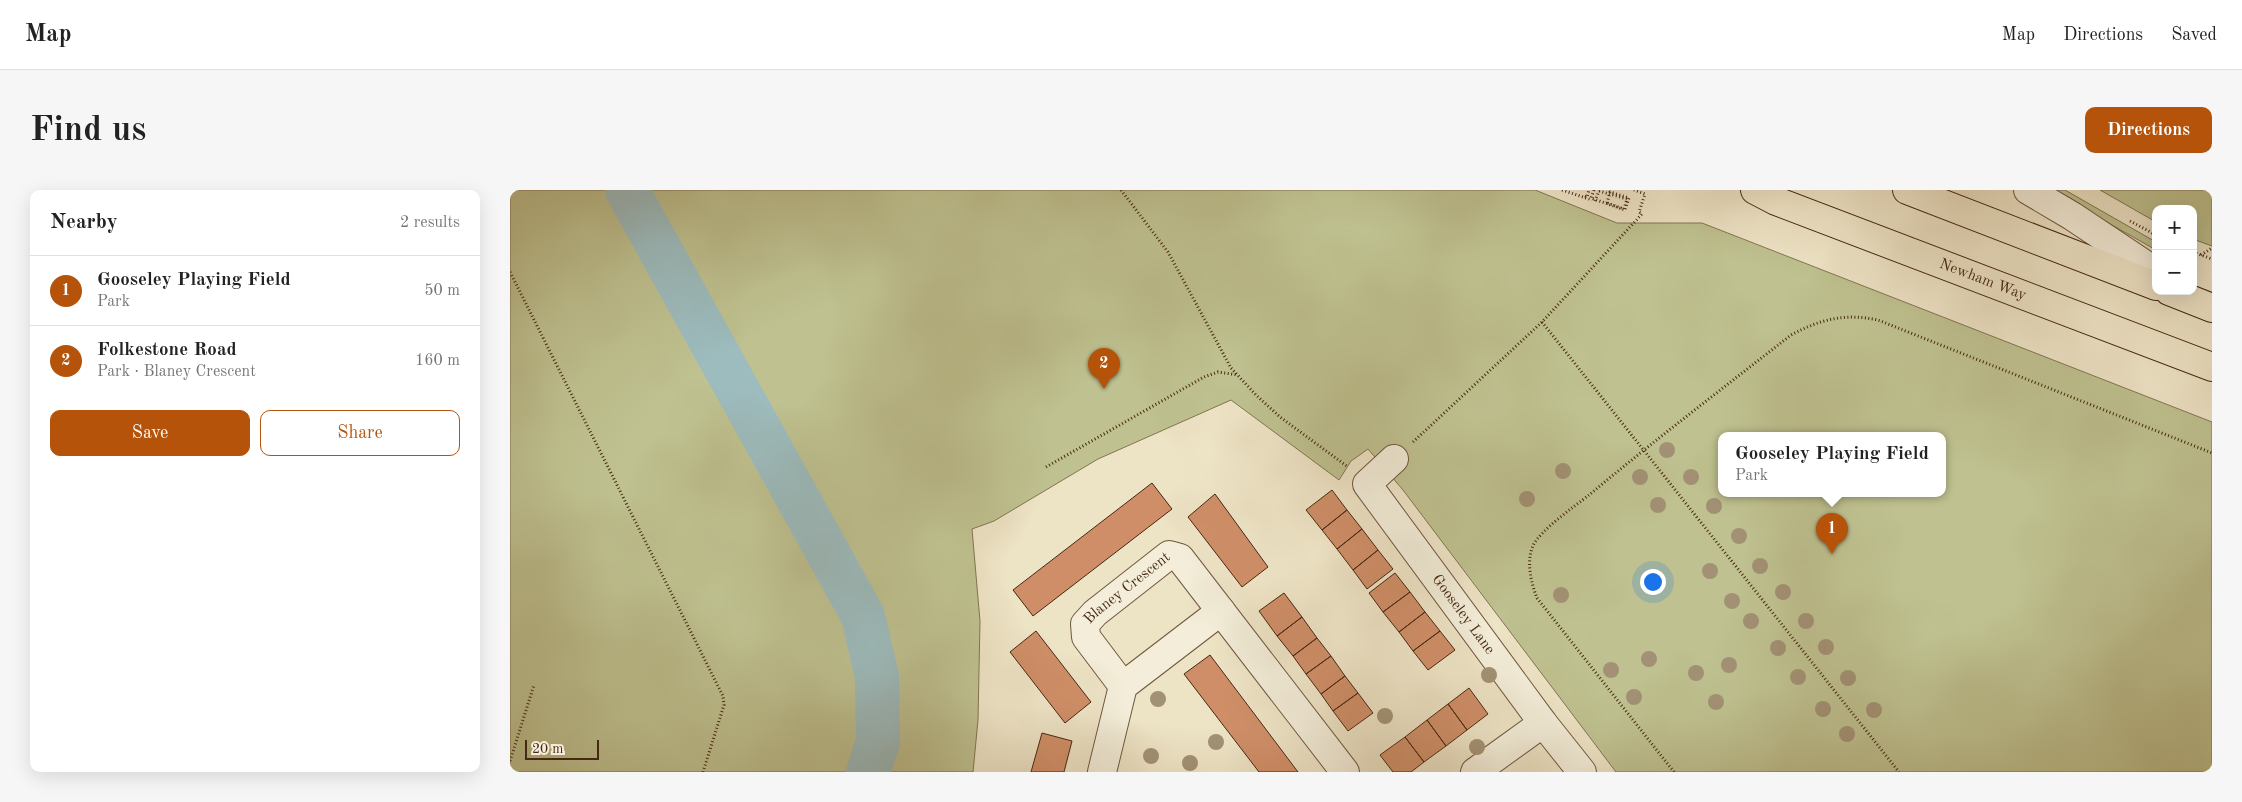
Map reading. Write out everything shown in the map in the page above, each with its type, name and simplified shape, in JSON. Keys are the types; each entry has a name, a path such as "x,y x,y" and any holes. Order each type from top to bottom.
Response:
{"highway":[{"name":"Newham Way","path":"1742,190 1765,195 2212,367"},
{"path":"1908,190 2152,284"},
{"path":"2182,295 2200,301"}],"street":[{"path":"2028,190 2072,216 2152,269"},
{"path":"1367,484 1394,460"},
{"name":"Gooseley Lane","path":"1367,484 1543,723 1582,772"},
{"name":"Blaney Crescent","path":"1123,686 1086,637 1085,624 1095,613 1169,556 1180,558 1345,772"},
{"path":"1102,772 1123,686 1221,611"},
{"path":"1475,772 1543,723"}],"path":[{"path":"1121,190 1168,252 1205,322 1238,376 1280,417 1352,469 1367,484"},
{"path":"1563,190 1587,197 1589,190"},
{"path":"1563,190 1595,201 1599,190 1606,193 1613,195 1627,199 1624,209 1606,204 1608,198 1610,192 1629,198 1625,210 1603,203 1591,198 1594,190"},
{"path":"1394,460 1542,322 1642,214 1639,212 1645,194 1634,190"},
{"path":"2142,228 2152,233"},
{"path":"2201,255 2212,248"},
{"path":"2197,254 2212,259"},
{"path":"510,272 723,696 724,705 704,772"},
{"path":"1674,772 1537,598 1531,584 1530,560 1533,545 1549,527 1791,335 1812,323 1859,316 1878,320 2212,453"},
{"path":"1542,322 1645,449 1899,772"},
{"path":"1046,467 1204,377 1218,372 1238,376"},
{"path":"510,761 534,685"}],"green space":[{"path":"510,190 1535,190 1617,223 1702,223 2212,422 2212,772 1616,772 1403,490 1368,449 1351,461 1339,480 1231,400 1098,459 994,521 972,529 980,621 978,720 973,772 510,772"},
{"path":"2050,190 2065,190 2152,240 2152,248"},
{"path":"2100,190 2212,190 2212,246 2197,240 2197,205 2152,205 2152,220"}],"building":[{"path":"1152,483 1172,509 1033,616 1013,590"},
{"path":"1332,490 1347,510 1322,530 1306,510"},
{"path":"1215,494 1268,567 1242,587 1188,517"},
{"path":"1347,510 1362,529 1337,549 1322,530"},
{"path":"1362,529 1378,550 1353,570 1337,549"},
{"path":"1378,550 1393,569 1367,589 1353,570"},
{"path":"1395,573 1410,592 1383,612 1369,593"},
{"path":"1410,592 1425,612 1399,632 1383,612"},
{"path":"1284,593 1302,617 1277,636 1259,611"},
{"path":"1425,612 1440,631 1413,651 1399,632"},
{"path":"1302,617 1317,638 1293,656 1277,636"},
{"path":"1036,631 1091,702 1065,723 1010,652"},
{"path":"1440,631 1455,650 1428,670 1413,651"},
{"path":"1317,638 1331,656 1306,674 1293,656"},
{"path":"1210,655 1298,772 1259,772 1184,674"},
{"path":"1331,656 1345,676 1321,694 1306,674"},
{"path":"1345,676 1358,693 1333,711 1321,694"},
{"path":"1469,688 1488,714 1467,730 1448,704"},
{"path":"1358,693 1373,713 1348,731 1333,711"},
{"path":"1448,704 1467,730 1446,746 1427,720"},
{"path":"1427,720 1446,746 1424,762 1405,737"},
{"path":"1042,733 1072,741 1064,772 1031,772"},
{"path":"1405,737 1424,762 1411,772 1393,772 1380,755"}],"waterway":[{"path":"627,190 863,616 877,677 878,742 868,772"}],"place":[{"name":"Folkestone Road","path":"1104,389"},
{"name":"Gooseley Playing Field","path":"1832,554"}]}
